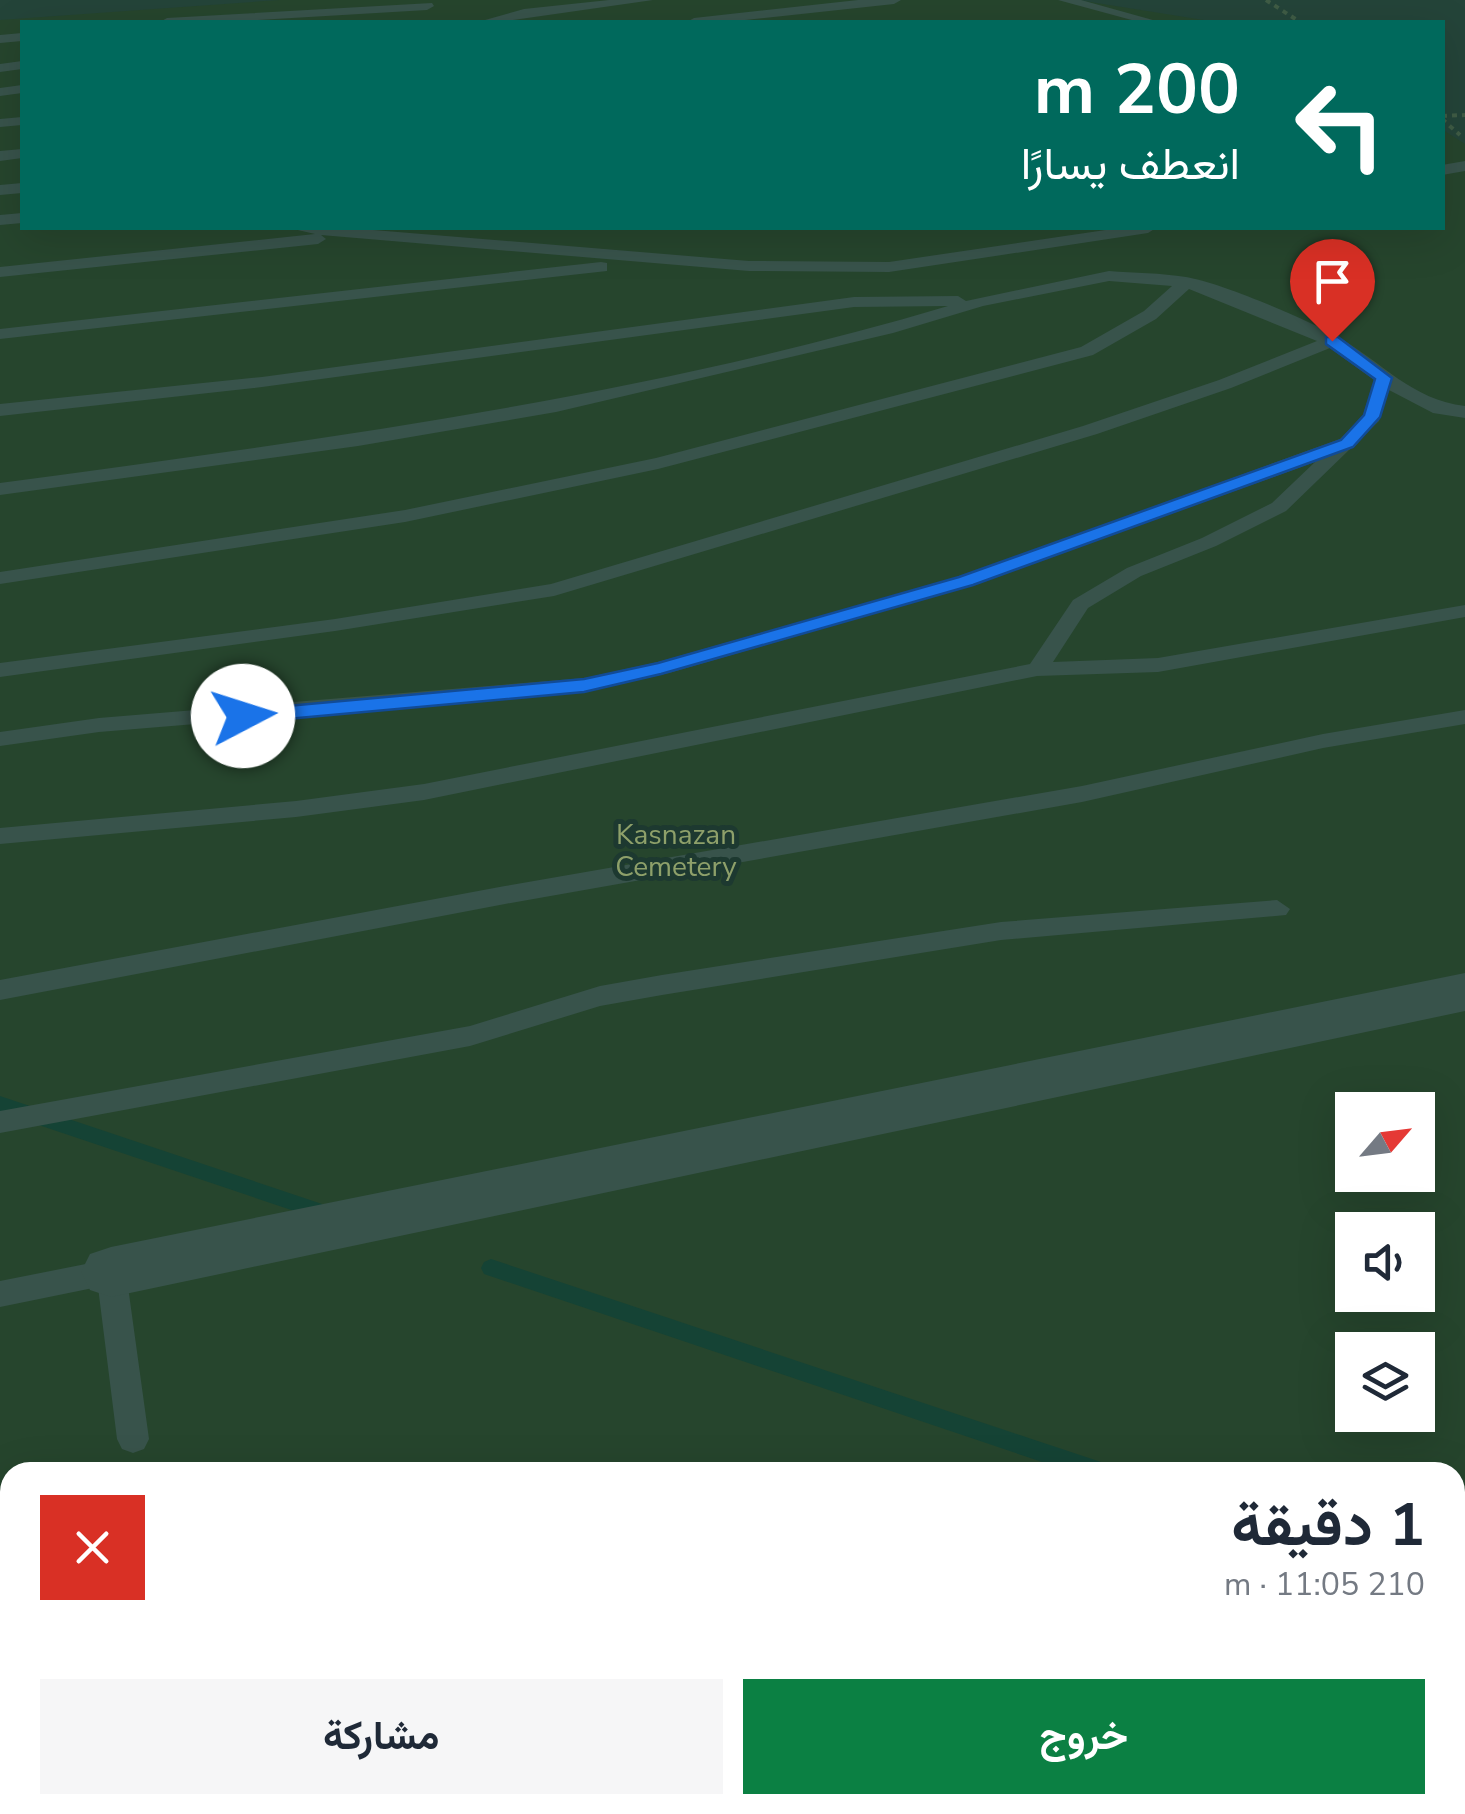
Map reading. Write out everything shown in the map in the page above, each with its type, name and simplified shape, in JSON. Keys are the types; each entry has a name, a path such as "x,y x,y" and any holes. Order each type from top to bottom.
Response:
{"street":[{"path":"111,1272 1465,992"}],"lane":[{"path":"493,20 646,0"},
{"path":"712,20 894,0"},
{"path":"1065,0 1145,20"},
{"path":"200,20 427,6"},
{"path":"317,230 748,266 888,267 1135,230"},
{"path":"408,240 472,230"},
{"path":"0,272 358,234"},
{"path":"0,334 660,260"},
{"path":"0,489 358,440 556,406 894,328 980,302 1109,276 1186,282 1332,341 1412,398 1440,409 1465,412"},
{"path":"0,578 405,516 658,463 1087,351 1150,315 1186,282"},
{"path":"0,410 262,382 854,302 980,302"},
{"path":"0,670 335,625 554,590 1090,430 1225,384 1332,341"},
{"path":"1038,669 1080,604 1134,572 1209,542 1279,507 1372,417 1384,378"},
{"path":"0,740 99,725 584,685 661,668 966,581 1347,443"},
{"path":"0,836 296,810 424,792 1038,669 1158,665 1465,611"},
{"path":"0,990 505,895 1082,794 1323,740 1465,717"},
{"path":"0,1122 470,1036 600,996 662,985 1002,931 1277,910"},
{"path":"0,1294 111,1272 133,1439"}],"path":[{"path":"1266,0 1297,20"}],"green space":[{"name":"Kasnazan Cemetery","path":"279,0 1078,0 1203,20 20,20 20,230 1445,230 1445,131 1465,144 1465,1462 0,1462 0,20"}],"waterway":[{"path":"0,1104 330,1215"},
{"path":"491,1268 1071,1462"}],"route":[{"path":"243,716 584,685 661,668 966,581 1347,443 1372,417 1384,378 1332,341"}]}
